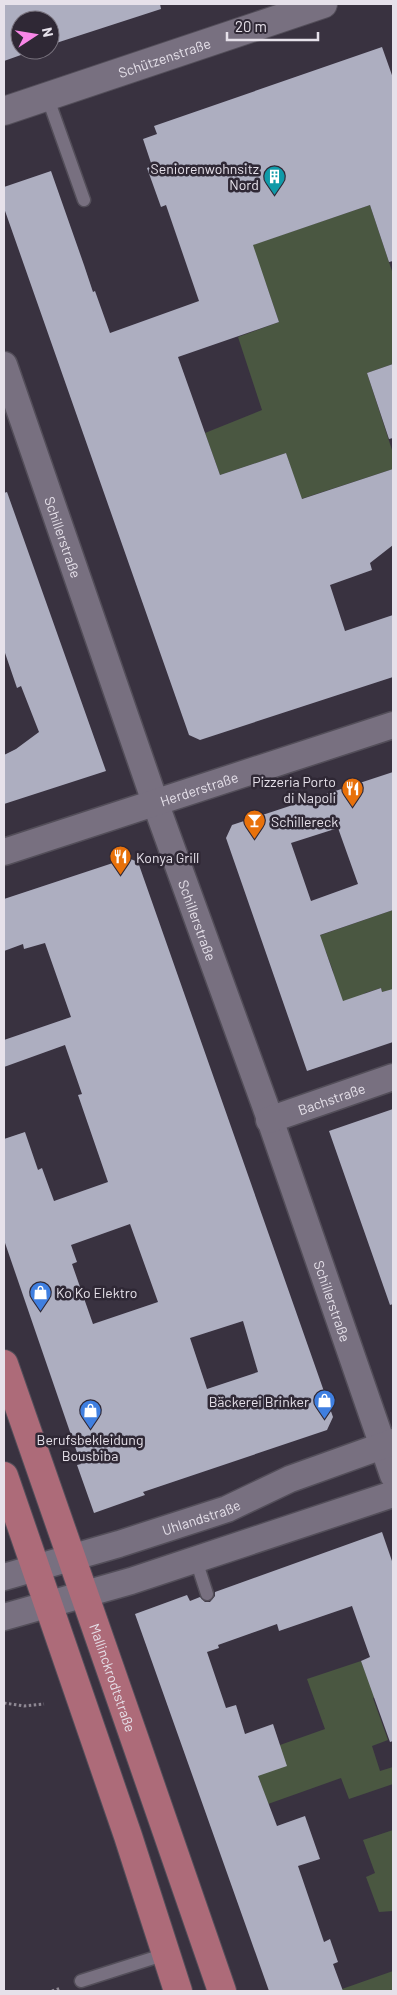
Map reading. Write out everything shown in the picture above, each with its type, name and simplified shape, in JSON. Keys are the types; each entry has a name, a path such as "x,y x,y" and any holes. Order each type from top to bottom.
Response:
{"main road":[{"name":"Mallinckrodtstraße","path":"4,1364 222,1991"},
{"path":"4,1476 178,1991"}],"street":[{"name":"Schützenstraße","path":"4,111 323,4"},
{"name":"Schillerstraße","path":"4,365 155,802 388,1444 393,1475"},
{"name":"Herderstraße","path":"4,852 393,725"},
{"name":"Bachstraße","path":"270,1120 393,1078"},
{"name":"Uhlandstraße","path":"4,1577 119,1544 227,1509 290,1479 388,1444"},
{"path":"4,1617 196,1560 393,1494"}],"lane":[{"path":"47,96 84,200"},
{"path":"196,1560 207,1594"},
{"path":"81,1981 166,1954"}],"path":[{"path":"4,1703 24,1706 44,1704"}],"green space":[{"path":"370,205 393,274 393,364 367,373 393,453 393,469 301,499 286,453 220,475 205,433 262,410 238,337 279,322 266,284 243,248"},
{"path":"393,910 393,990 382,992 381,988 365,993 337,1020 333,971 326,952 315,937"},
{"path":"361,1661 366,1674 382,1695 373,1698 388,1740 372,1746 380,1771 393,1767 393,1784 349,1799 341,1778 268,1804 256,1770 280,1745 325,1729 307,1679"},
{"path":"393,1830 393,1911 379,1912 366,1877 375,1873 363,1840"},
{"path":"393,1971 393,1991 343,1991 342,1989"}],"building":[{"path":"4,4 160,4 161,9 60,42 60,10 10,10 10,59 4,61"},
{"path":"382,47 393,78 393,261 389,262 370,205 253,245 279,322 178,357 220,475 286,453 302,499 393,469 393,545 370,563 372,570 330,585 345,631 393,615 393,677 200,740 189,735 4,208 4,187 51,171 93,292 95,291 110,333 199,301 166,205 161,207 147,168 152,166 143,139 157,134 154,126"},
{"path":"393,364 393,438 389,439 367,373"},
{"path":"7,492 106,771 4,804 4,755 16,749 39,732 21,686 17,688 4,650 4,493"},
{"path":"393,772 393,910 320,935 343,1001 381,988 382,992 393,989 393,1042 307,1071 226,838 232,825","holes":["338,828 358,884 311,901 291,843"]},
{"path":"128,858 138,862 333,1417 327,1430 143,1492 145,1495 94,1513 77,1465 81,1464 4,1240 4,1139 25,1132 38,1170 42,1168 54,1201 108,1182 78,1095 82,1094 65,1045 4,1067 4,1040 71,1017 45,943 24,949 23,944 4,951 4,899","holes":["130,1224 158,1302 93,1324 72,1264 77,1262 71,1245","243,1321 258,1372 207,1389 190,1338"]},
{"path":"393,1109 393,1304 390,1305 329,1131"},
{"path":"382,1532 393,1564 393,1741 390,1742 361,1661 370,1657 352,1606 279,1631 277,1624 218,1645 219,1648 207,1652 226,1708 236,1705 245,1734 273,1724 287,1766 258,1776 277,1826 305,1816 320,1859 298,1866 324,1942 330,1939 338,1962 333,1964 343,1991 269,1991 135,1614 187,1595 190,1601 200,1597 205,1602 210,1602 215,1596 215,1592"}],"place":[{"name":"Seniorenwohnsitz Nord","path":"275,195"},
{"name":"Pizzeria Porto di Napoli","path":"352,808"},
{"name":"Schillereck","path":"255,840"},
{"name":"Konya Grill","path":"120,876"},
{"name":"Ko Ko Elektro","path":"40,1311"},
{"name":"Bäckerei Brinker","path":"325,1420"},
{"name":"Berufsbekleidung Bousbiba","path":"90,1430"}]}
